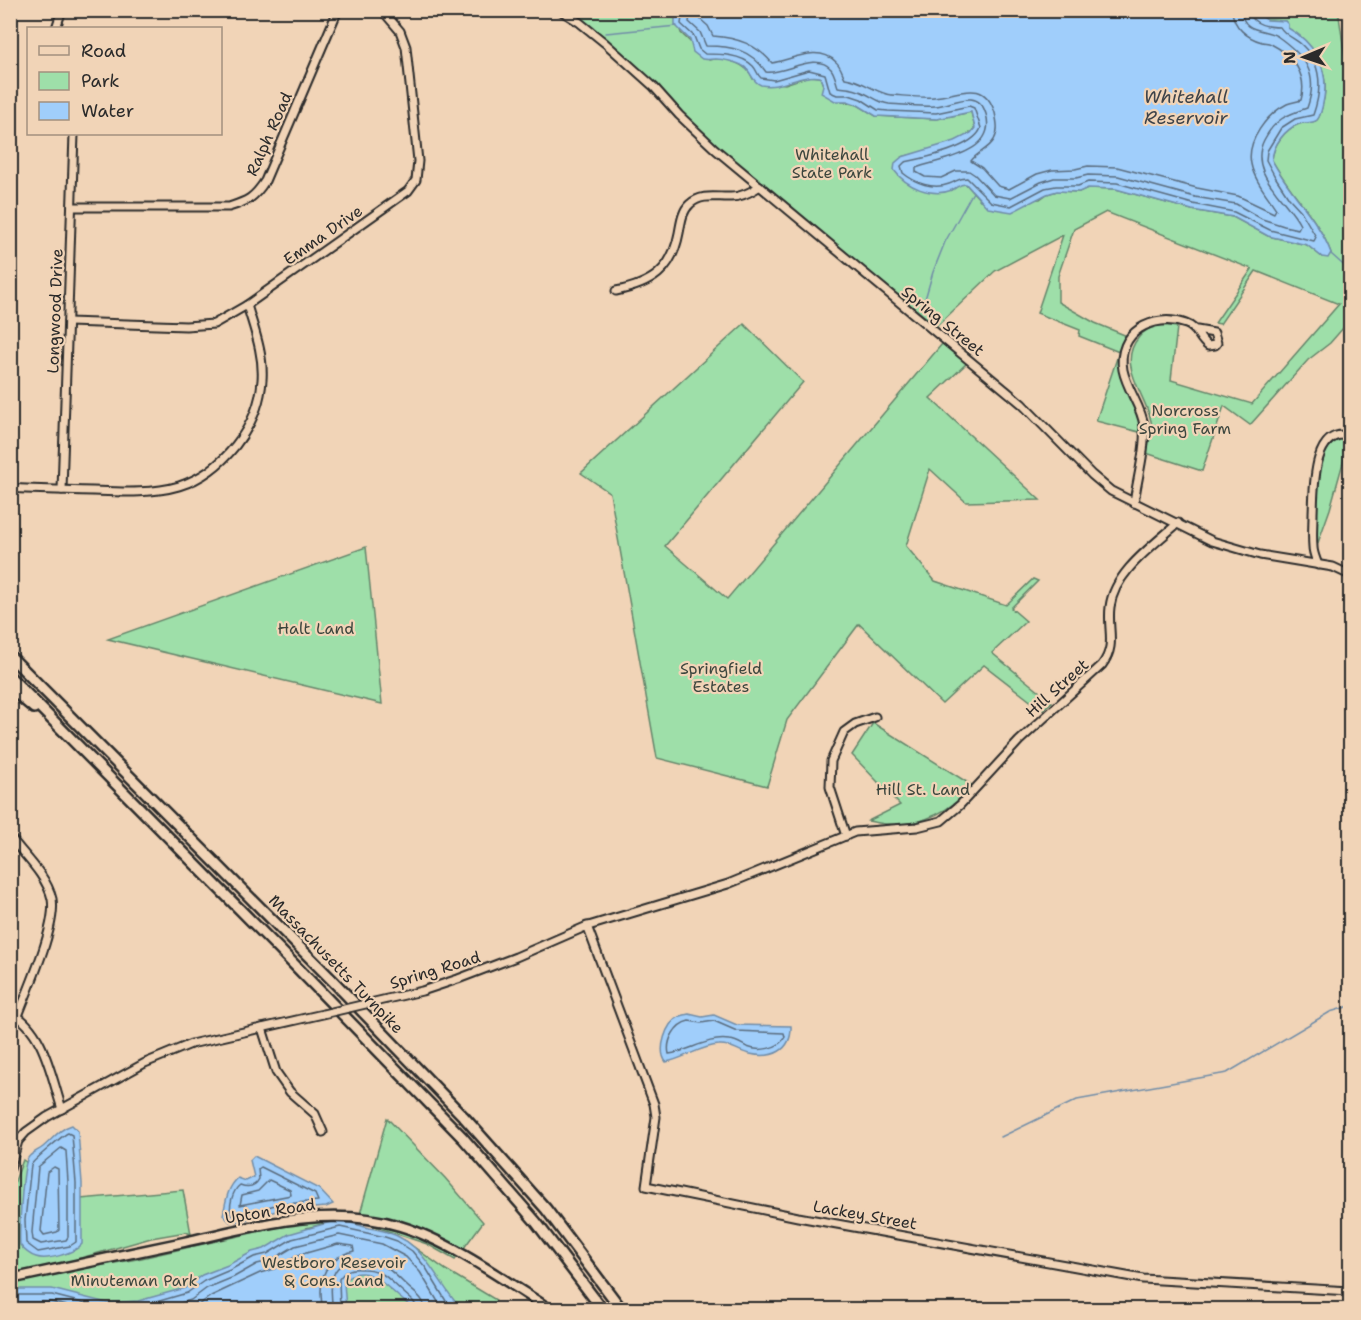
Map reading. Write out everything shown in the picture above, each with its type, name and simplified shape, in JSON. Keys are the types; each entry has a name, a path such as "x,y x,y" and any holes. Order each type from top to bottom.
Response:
{"highway":[{"name":"Massachusetts Turnpike","path":"10,656 316,964 463,1116 546,1209 622,1310"},
{"name":"Massachusetts Turnpike","path":"10,677 463,1138 536,1222 603,1310"},
{"path":"10,688 71,738"}],"main road":[{"name":"Upton Road","path":"10,1279 272,1223 340,1216 378,1220 425,1235 551,1310"}],"street":[{"path":"56,27 62,10"},
{"name":"Ralph Road","path":"72,207 229,207 255,195 265,182 338,10"},
{"name":"Emma Drive","path":"68,322 186,326 214,324 247,304 408,191 416,180 418,161 406,47 400,30 382,10"},
{"name":"Spring Street","path":"560,10 605,43 663,95 696,133 1022,404 1101,484 1134,503 1212,541 1235,549 1334,567 1350,575"},
{"name":"Longwood Drive","path":"62,490 74,135"},
{"path":"616,291 642,284 663,270 675,249 684,213 691,203 702,197 739,196 760,186"},
{"path":"10,488 118,492 153,490 178,486 200,477 225,458 248,429 258,404 262,380 258,340 247,304"},
{"path":"1134,503 1145,440 1141,415 1123,370 1122,357 1128,339 1150,321 1166,320 1185,324 1197,330"},
{"path":"1318,565 1312,549 1316,468 1322,448 1330,439 1341,435 1350,436"},
{"name":"Hill Street","path":"897,828 929,826 951,813 1019,741 1102,665 1109,655 1110,606 1119,583 1143,554 1178,523"},
{"path":"846,836 830,787 831,762 844,732 855,724 875,717"},
{"name":"Spring Road","path":"10,1169 18,1141 26,1131 168,1052 203,1041 422,991 516,957 587,926 728,885 846,836 867,830 897,828"},
{"path":"10,837 48,888 52,900 47,936 18,1016"},
{"name":"Lackey Street","path":"587,926 654,1104 655,1123 646,1186 798,1217 1143,1279 1350,1291"},
{"path":"10,1012 31,1028 38,1039 62,1109"},
{"path":"262,1028 276,1072 290,1092 315,1114 323,1132"}],"green space":[{"name":"Whitehall State Park","path":"554,11 682,11 675,14 681,33 709,60 722,59 735,62 746,69 753,79 785,84 809,76 820,77 823,85 842,101 858,105 876,116 937,119 971,112 975,128 969,134 942,147 902,157 952,190 960,184 966,184 980,200 1040,199 1057,191 1079,192 1087,188 1116,189 1192,210 1233,217 1268,236 1307,245 1322,257 1331,253 1319,228 1272,160 1277,143 1285,134 1294,126 1315,121 1319,117 1325,95 1323,72 1313,51 1297,34 1287,28 1285,21 1267,20 1253,11 1335,11 1339,16 1350,92 1350,337 1344,327 1330,343 1308,360 1250,425 1224,406 1202,471 1146,453 1151,433 1151,421 1134,379 1130,358 1133,347 1143,333 1157,326 1177,327 1171,380 1252,404 1339,304 1256,271 1220,324 1215,323 1252,269 1106,212 1074,229 1058,276 1058,302 1095,323 1127,336 1121,353 1139,417 1139,432 1096,421 1119,352 1079,336 1080,330 1037,313 1063,235 995,271 937,326 730,161 629,63 567,16"},
{"name":"Springfield Estates","path":"744,324 803,382 665,546 727,599 942,344 967,363 930,398 1040,500 966,502 930,469 906,546 935,581 1006,605 1033,579 1038,581 1011,608 1026,621 992,653 1052,702 1042,710 984,665 942,704 859,624 787,720 767,786 657,758 610,493 581,473"},
{"path":"1340,439 1350,442 1350,461 1344,459 1314,554 1316,490 1319,473 1323,458 1330,446"},
{"name":"Halt Land","path":"366,547 382,704 108,639"},
{"name":"Hill St. Land","path":"873,723 973,786 951,806 926,819 898,824 868,821 900,805 852,755"},
{"path":"387,1118 445,1178 483,1222 455,1260 427,1244 358,1221"},
{"path":"23,1160 80,1199 183,1190 191,1234 186,1232 151,1238 11,1278 10,1194"},
{"name":"Westboro Resevoir & Cons. Land","path":"315,1221 332,1222 306,1228 404,1240 446,1270 496,1300 491,1310 11,1310 10,1282 137,1259"}],"water":[{"name":"Whitehall Reservoir","path":"682,10 1253,10 1267,20 1285,21 1288,28 1305,41 1318,57 1324,76 1324,98 1317,120 1299,124 1289,130 1277,143 1272,160 1319,228 1331,253 1328,258 1322,257 1307,245 1268,236 1233,217 1192,210 1116,189 1088,188 1079,192 1057,191 1012,212 988,208 966,184 944,192 928,192 912,186 899,176 894,170 895,163 902,157 955,141 971,133 975,128 971,112 937,119 876,116 858,105 847,101 835,101 821,93 823,85 820,77 769,86 758,84 746,68 740,65 722,60 702,59 693,52 690,40 675,25 675,14"},
{"path":"689,1014 702,1017 714,1015 737,1025 791,1026 790,1035 784,1047 773,1054 750,1054 719,1045 666,1062 662,1051 664,1037 674,1020"},
{"path":"72,1125 78,1131 82,1183 82,1244 60,1255 47,1258 36,1257 20,1245 21,1200 26,1164 31,1155"},
{"path":"254,1156 319,1189 333,1204 326,1207 276,1211 242,1221 230,1222 223,1215 231,1186 238,1178 246,1181 254,1177 250,1160"},
{"name":"Westboro Resevoir & Cons. Land","path":"334,1221 392,1233 405,1240 426,1260 461,1309 413,1309 373,1276 358,1273 344,1282 346,1309 11,1310 11,1289 52,1289 107,1303 138,1301 185,1288 202,1275 252,1252 264,1249 289,1234"}],"waterway":[{"path":"606,33 677,26"},
{"path":"923,306 945,242 973,192"},
{"path":"1331,254 1350,271"},
{"path":"1001,1137 1077,1100 1227,1073 1330,1012 1350,1006"}],"park label":[{"name":"Norcross Spring Farm","path":"1185,419"},
{"name":"Minuteman Park","path":"134,1280"}]}
